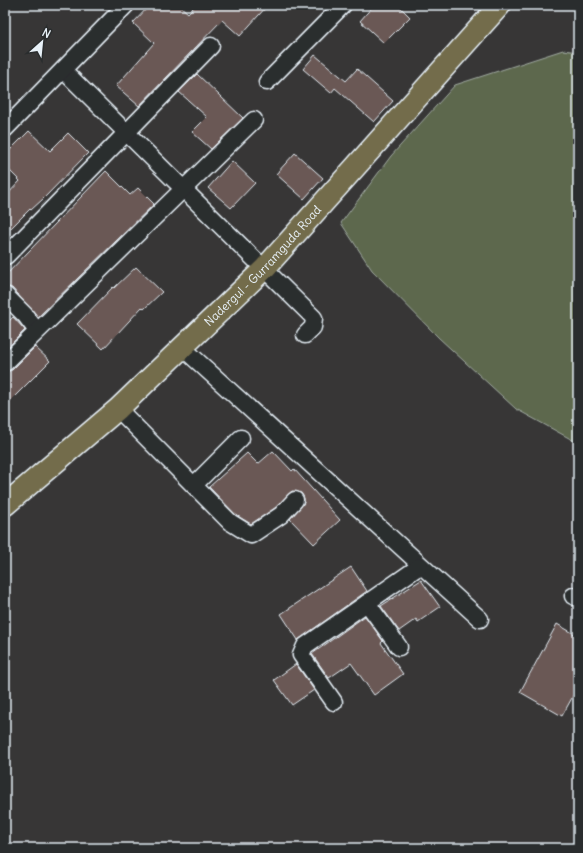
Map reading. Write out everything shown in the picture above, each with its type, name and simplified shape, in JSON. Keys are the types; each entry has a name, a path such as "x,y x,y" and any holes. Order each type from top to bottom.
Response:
{"main road":[{"name":"Nadergul - Gurramguda Road","path":"5,505 118,409 265,268 500,5"}],"street":[{"path":"267,82 343,5"},
{"path":"5,129 63,70 119,8"},
{"path":"6,256 211,46"},
{"path":"63,70 314,318 313,328 305,335"},
{"path":"5,363 254,120"},
{"path":"5,295 25,315 37,331"},
{"path":"183,348 420,566 480,619"},
{"path":"118,409 230,522 252,535 281,516 295,500"},
{"path":"194,485 241,438"},
{"path":"334,702 301,655 305,646 420,566"},
{"path":"367,603 399,648"}],"green space":[{"path":"563,50 578,52 578,443 516,409 439,338 372,270 341,223 391,156 455,85"}],"building":[{"path":"150,5 179,5 188,13 196,5 268,5 240,36 222,20 139,106 116,86 154,43 133,23"},
{"path":"374,5 398,5 410,17 384,43 360,21"},
{"path":"315,55 346,81 357,69 393,101 374,122 335,88 331,93 303,69"},
{"path":"197,74 243,118 211,149 192,132 207,117 179,92"},
{"path":"29,131 50,151 68,133 88,153 43,199 31,210 30,209 5,234 5,197 20,181 5,166 5,155"},
{"path":"295,153 323,178 304,199 276,174"},
{"path":"232,161 255,183 231,208 208,188"},
{"path":"106,171 130,195 138,188 154,204 38,317 12,288 5,286 5,276"},
{"path":"136,267 162,292 144,309 142,307 103,349 77,324 113,287 114,288"},
{"path":"13,317 25,330 5,350 5,325"},
{"path":"35,347 50,361 5,406 5,372 12,370"},
{"path":"273,451 292,471 294,469 340,520 314,544 290,519 304,503 304,498 301,493 292,491 275,508 251,524 236,515 209,487 247,453 258,464"},
{"path":"351,567 367,591 298,640 281,614"},
{"path":"421,580 440,607 418,622 416,619 399,631 381,606"},
{"path":"365,616 383,641 381,643 403,674 374,695 351,663 329,678 312,654"},
{"path":"557,624 578,636 578,687 562,716 520,692"},
{"path":"296,664 314,690 292,705 274,680"}]}
